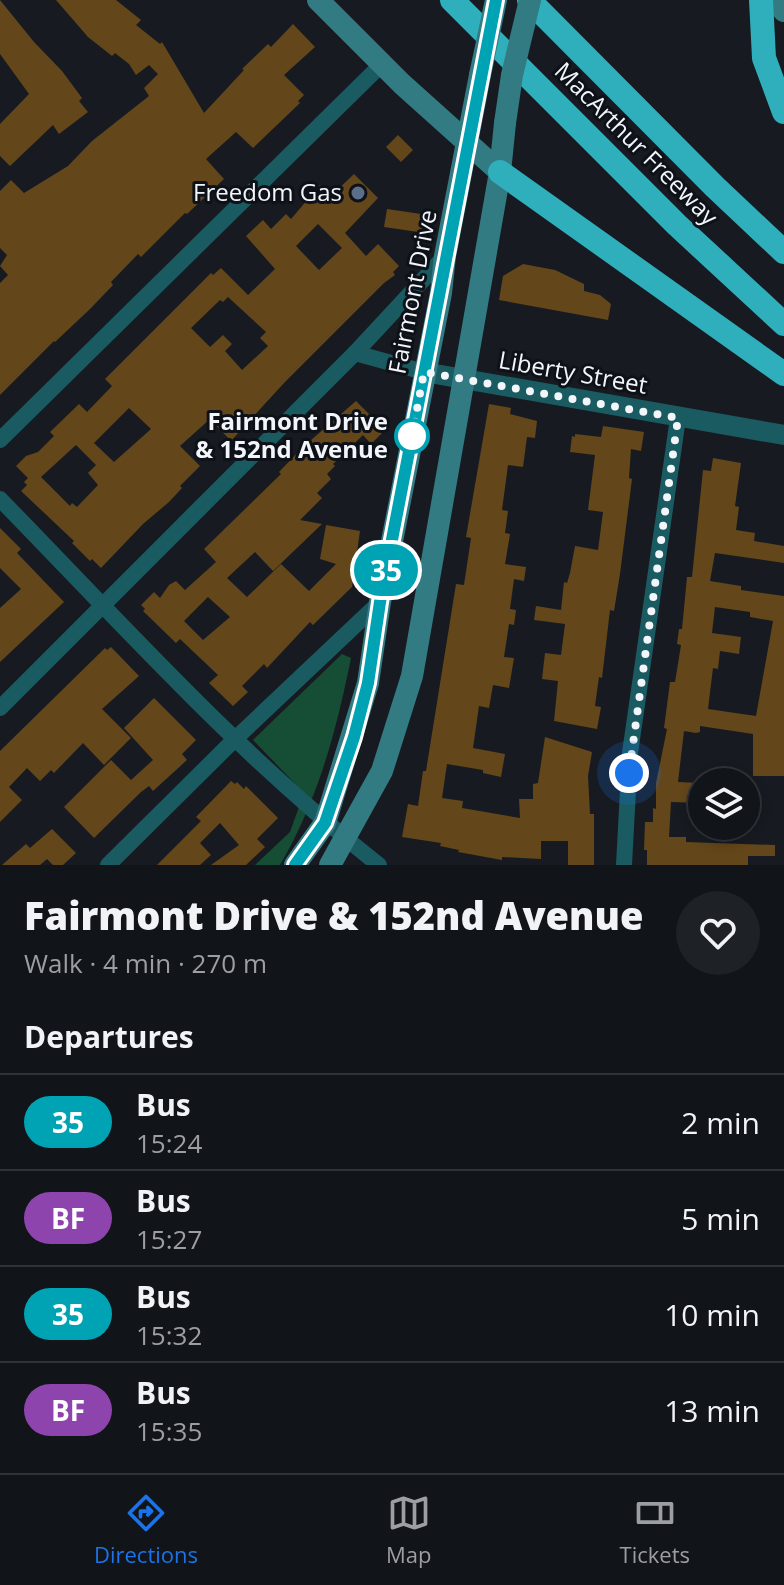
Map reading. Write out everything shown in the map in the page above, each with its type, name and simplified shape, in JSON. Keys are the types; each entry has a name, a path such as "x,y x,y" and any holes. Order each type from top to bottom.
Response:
{"highway":[{"name":"MacArthur Freeway","path":"452,0 677,225 784,324"},
{"name":"MacArthur Freeway","path":"529,0 784,252"},
{"path":"761,0 764,58 784,112"},
{"path":"500,172 784,374"}],"main road":[{"path":"318,0 500,172"},
{"name":"Fairmont Drive","path":"295,865 325,823 368,683 380,602 496,0"},
{"path":"330,865 382,771 412,676 500,172 512,75 529,0"},
{"path":"774,0 784,11"}],"street":[{"path":"0,440 383,63"},
{"path":"0,708 355,353 445,256"},
{"name":"Liberty Street","path":"355,353 424,372 784,435"},
{"path":"624,865 630,753 678,418"},
{"path":"0,499 235,739 325,823 379,865"},
{"path":"108,865 380,602"}],"green space":[{"path":"342,654 351,658 345,685 332,739 305,816 280,865 255,865 290,832 304,793 253,740"}],"building":[{"path":"0,0 62,71 82,98 79,101 88,112 59,134 53,125 10,166 0,156 0,124 29,94 0,54"},
{"path":"56,0 116,0 141,20 136,25 160,44 162,42 204,113 242,69 268,44 271,47 293,24 315,47 284,75 304,95 298,101 300,103 253,148 236,132 206,159 224,179 141,257 138,254 90,309 0,395 0,283 8,275 0,266 7,255 0,248 0,191 11,180 24,193 68,166 92,141 149,96 144,88 158,74 149,65 136,75 129,64 115,53 112,56 88,37"},
{"path":"398,135 413,150 401,162 386,147"},
{"path":"354,174 378,198 345,233 366,256 378,244 399,266 393,272 395,275 284,383 231,441 210,419 180,446 200,466 169,502 101,568 92,559 90,561 72,543 74,541 21,491 27,485 24,482 28,478 16,466 26,456 38,452 54,436 50,432 79,404 87,412 112,386 105,379 211,273 213,275 221,268 248,295 275,269 246,236 263,220 271,229 286,214 291,219 320,185 331,196","holes":["318,224 342,248 319,270 296,246","228,297 266,332 260,338 268,346 242,370 225,351 232,344 223,335 210,347 191,328 220,300 223,302","129,408 151,429 114,462 94,443","76,445 96,465 88,473 98,485 77,507 72,503 70,506 41,477"]},
{"path":"387,209 428,215 425,233 384,227"},
{"path":"523,264 555,270 584,284 584,291 600,295 611,304 608,320 499,300 503,276"},
{"path":"356,401 385,430 371,444 363,435 333,464 335,466 327,474 331,479 317,493 322,498 300,520 322,524 273,571 255,552 227,578 247,597 281,564 309,591 336,564 320,559 326,525 360,531 352,587 313,625 310,622 267,668 264,664 242,686 248,692 233,706 209,683 218,675 180,639 176,643 143,611 145,609 141,605 154,592 160,598 176,581 185,590 216,562 204,549 281,474 279,472","holes":["208,597 230,617 203,640 184,621"]},
{"path":"489,404 511,408 510,414 537,421 535,438 527,437 523,467 508,465 502,510 508,511 505,533 510,534 505,564 526,567 524,581 514,579 510,609 516,610 514,625 509,624 504,657 514,658 509,688 493,685 489,708 479,706 473,748 505,754 501,777 483,773 483,770 447,764 442,798 463,801 462,808 520,818 519,799 533,799 533,784 538,783 545,737 592,752 588,776 590,814 594,814 594,865 568,865 568,841 541,841 541,859 502,857 502,860 458,852 440,846 441,843 402,837 408,804 418,806 456,584 464,585 471,538 466,537"},
{"path":"603,426 644,432 641,451 631,449 629,478 632,479 620,574 614,611 610,610 602,678 599,677 595,706 601,707 597,729 554,721 558,681 542,679 545,653 561,655 565,624 534,620 536,606 561,610 564,582 567,583 575,546 598,550 603,512 588,510 595,455 570,452 572,436 601,437"},
{"path":"713,458 741,463 735,506 739,507 736,530 755,533 754,541 784,546 784,563 715,553 710,581 741,586 741,590 784,596 784,776 760,776 760,768 753,768 753,734 700,726 700,732 684,731 678,782 688,782 688,803 671,802 669,837 686,837 686,842 775,845 775,856 748,856 748,865 647,865 645,822 653,822 653,808 656,809 656,783 667,729 664,728 670,682 675,682 681,645 677,644 679,629 682,629 687,577 692,577 703,470 711,471","holes":["715,607 750,612 750,617 773,621 756,716 708,709 713,668 718,669 720,651 739,654 741,637 712,633"]},
{"path":"0,528 21,549 17,553 64,602 0,662 0,608 21,589 0,568"},
{"path":"111,647 139,676 102,709 131,738 104,765 83,743 54,773 51,770 40,781 27,768 9,787 22,800 0,822 0,751 105,648"},
{"path":"154,698 196,740 182,754 187,760 153,791 149,786 141,792 94,838 64,807 111,760 131,780 153,760 124,728"},
{"path":"231,781 244,789 246,786 278,818 257,839 265,847 246,865 211,865 239,845 220,823 200,843 211,855 200,865 157,865 201,821 196,817"},
{"path":"52,829 76,853 63,865 53,865 47,859 40,865 2,865 26,844 30,848"}],"bus line":[{"name":"35","path":"295,865 325,823 354,737 368,683 380,602 496,0"}],"place":[{"name":"Freedom Gas","path":"358,193"},
{"name":"Fairmont Drive & 152nd Avenue","path":"412,436"}],"route":[{"path":"412,436 424,372 678,418 629,773"}]}
